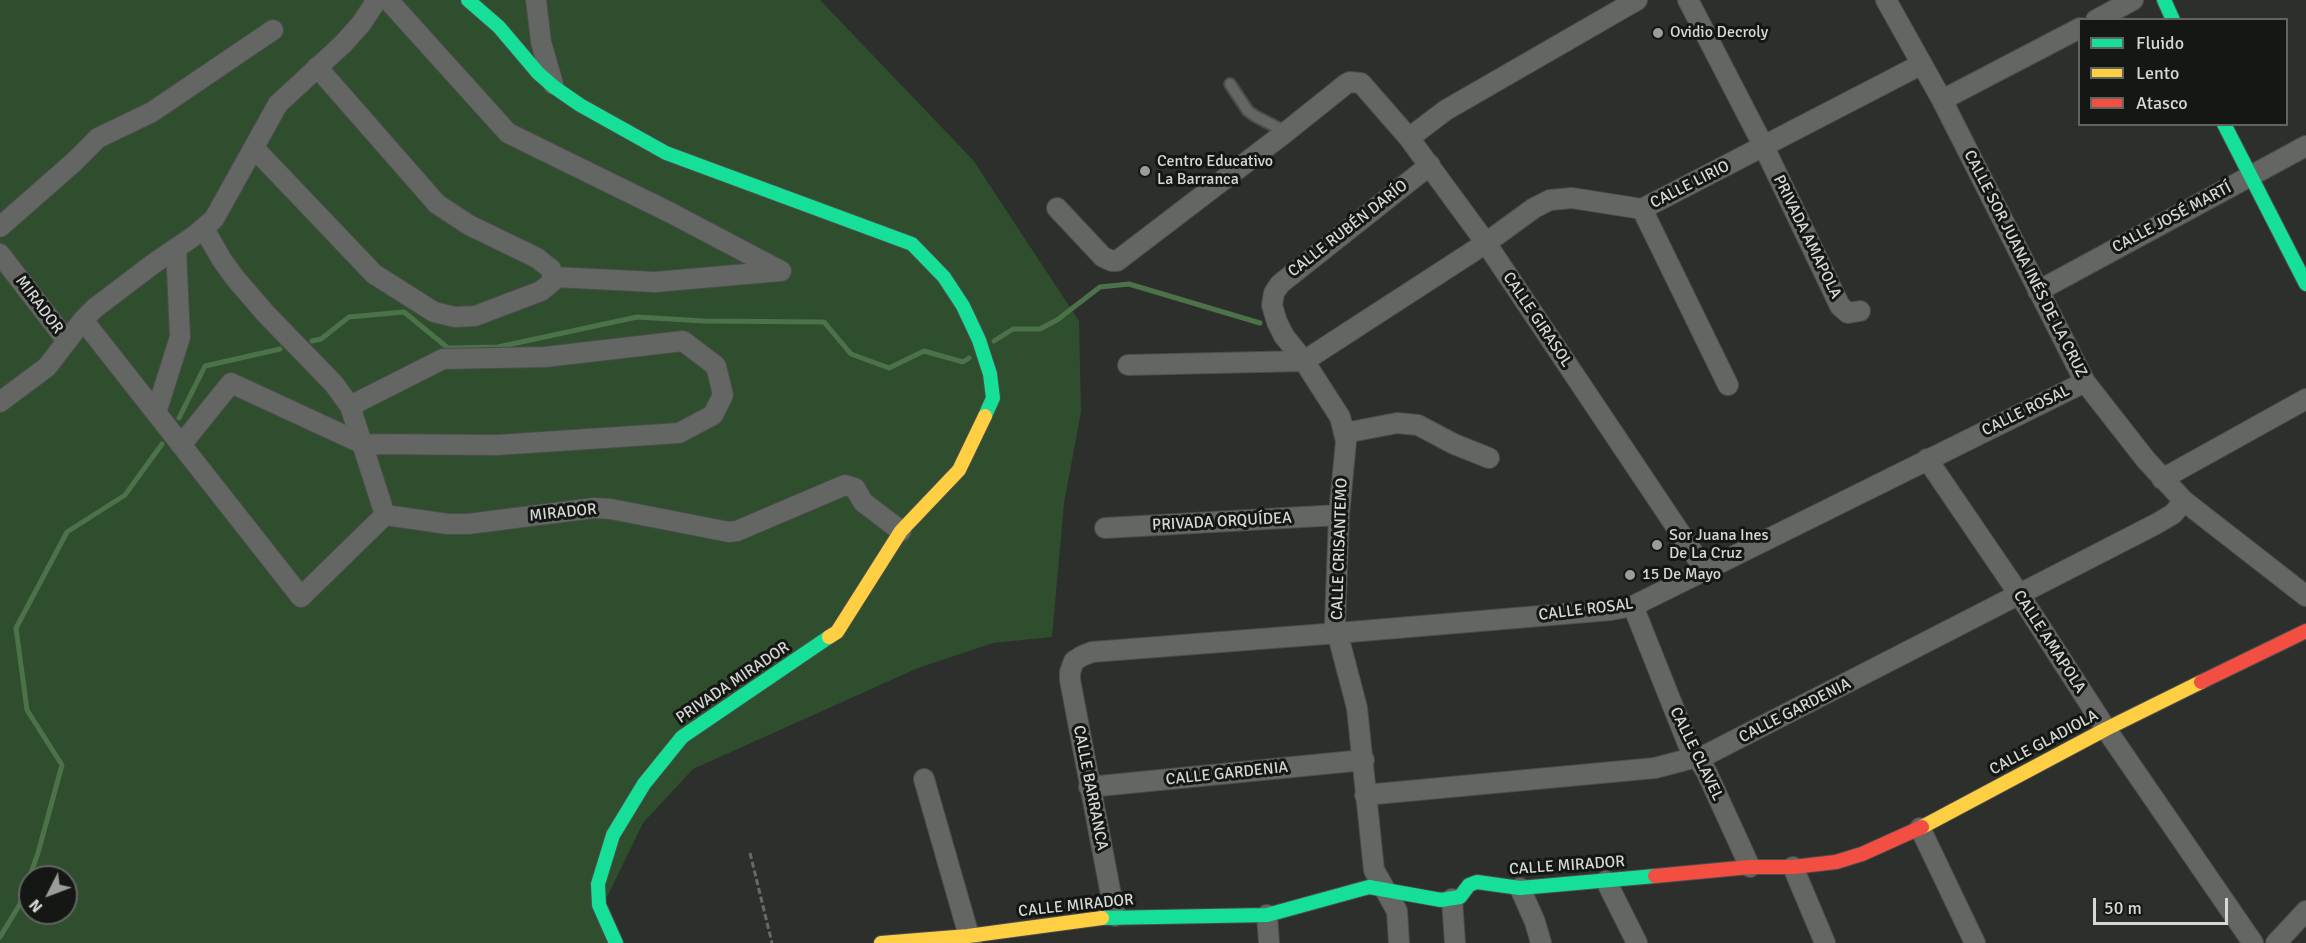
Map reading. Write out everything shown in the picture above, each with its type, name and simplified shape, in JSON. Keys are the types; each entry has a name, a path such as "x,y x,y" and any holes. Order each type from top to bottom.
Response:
{"street":[{"path":"67,341 83,320 112,295 204,229 220,211 278,104 343,44 361,24 376,0"},
{"path":"388,0 508,133 669,212 781,271 655,282 554,277"},
{"name":"PRIVADA MIRADOR","path":"468,0 493,21 538,73 579,105 686,162 912,244 944,277 963,306 979,340 990,374 993,398 959,470 900,531 837,632 682,737 644,784 612,835 598,884 601,912 616,943"},
{"path":"536,0 541,42 554,87"},
{"path":"1409,138 1446,110 1637,0"},
{"path":"1688,0 1764,147"},
{"name":"CALLE SOR JUANA INÉS DE LA CRUZ","path":"1886,0 1942,100 2085,382 2162,479 2184,501 2306,596"},
{"path":"2100,18 2133,0"},
{"path":"2164,0 2172,18"},
{"path":"1942,100 2078,29"},
{"path":"0,227 98,138 152,112 273,30"},
{"name":"CALLE LIRIO","path":"1308,366 1534,208 1550,200 1572,198 1642,209 1922,64"},
{"path":"317,67 437,204 469,225 537,258 551,269 554,277"},
{"name":"CALLE GIRASOL","path":"1286,132 1346,84 1355,81 1365,86 1430,165 1486,243 1705,570"},
{"path":"2225,126 2249,177 2306,284"},
{"path":"1057,208 1103,257 1117,261 1286,132"},
{"name":"CALLE JOSÉ MARTÍ","path":"2038,291 2306,146"},
{"path":"254,147 374,274 434,312 455,318 475,316 541,291 550,284 554,277"},
{"name":"PRIVADA AMAPOLA","path":"1764,147 1840,306 1848,313 1860,311"},
{"name":"CALLE RUBÉN DARÍO","path":"1308,366 1284,336 1277,322 1272,305 1274,294 1280,284 1430,165"},
{"path":"1642,209 1728,385"},
{"path":"83,320 301,597 385,515 350,406 334,384 266,314 235,278 204,229"},
{"path":"156,413 180,337 176,248"},
{"name":"MIRADOR","path":"0,254 67,341 47,367 0,402"},
{"path":"181,444 231,383 363,444 497,445 679,433 713,415 723,395 716,366 683,341 545,357 442,359 350,406"},
{"path":"1128,365 1308,366"},
{"name":"CALLE CRISANTEMO","path":"1308,366 1340,417 1345,433 1334,613 1357,708 1374,870 1397,911 1399,943"},
{"name":"CALLE ROSAL","path":"1074,661 1092,652 1611,610 1633,606 2085,382"},
{"path":"2162,479 2306,399"},
{"path":"1345,433 1398,423 1418,425 1454,444 1489,458"},
{"name":"CALLE AMAPOLA","path":"1926,459 2019,594 2106,729 2253,943"},
{"name":"MIRADOR","path":"385,515 448,524 468,524 594,508 611,509 729,532 737,531 845,485 855,488 863,502 900,531"},
{"name":"CALLE GARDENIA","path":"1365,795 1655,768 1697,758 1740,739 2167,519 2184,501"},
{"name":"PRIVADA ORQUÍDEA","path":"1105,528 1339,515"},
{"name":"CALLE CLAVEL","path":"1633,606 1688,744 1706,771 1750,867"},
{"name":"CALLE GLADIOLA","path":"1793,867 1836,862 1862,854 1920,828 2106,729 2306,631"},
{"name":"CALLE BARRANCA","path":"1074,661 1070,680 1115,916"},
{"name":"CALLE GARDENIA","path":"1089,787 1364,760"},
{"path":"924,779 970,939"},
{"path":"1920,828 1975,943"},
{"name":"CALLE MIRADOR","path":"998,937 1115,916 1267,915 1365,888 1383,889 1431,899 1452,899 1460,897 1469,885 1477,882 1520,888 1750,867 1793,867"},
{"path":"1793,867 1825,943"},
{"path":"1606,881 1637,943"},
{"path":"1520,888 1535,922 1541,943"},
{"path":"1452,899 1455,943"},
{"path":"2276,943 2306,911"},
{"path":"1267,915 1269,943"},
{"path":"881,943 998,937"}],"lane":[{"path":"1230,84 1248,111 1286,132"}],"path":[{"path":"750,853 772,943"}],"green space":[{"path":"0,0 820,0 973,160 1079,321 1081,412 1064,503 1052,637 993,643 918,668 693,769 643,823 605,901 614,943 0,943"}],"waterway":[{"path":"994,341 1013,329 1040,329 1057,320 1100,287 1129,284 1260,323"},
{"path":"312,341 321,339 349,317 404,312 448,348 498,347 637,317 704,321 824,322 851,354 889,368 924,351 963,362 969,358"},
{"path":"179,418 205,366 280,349"},
{"path":"0,937 20,904 38,853 62,765 27,710 16,628 67,532 125,495 162,444"}],"traffic: fast":[{"path":"468,0 499,27 538,73 554,87 580,105 666,153 912,244 944,277 963,306 979,340 990,374 993,398 985,416"},
{"path":"2164,0 2172,18"},
{"path":"2225,126 2306,284"},
{"path":"616,943 599,905 598,884 613,835 644,784 682,737 829,637"},
{"path":"1102,918 1267,915 1369,887 1441,900 1460,897 1469,885 1477,882 1520,888 1655,876"}],"traffic: slow":[{"path":"829,637 837,632 901,531 959,470 985,416"},
{"path":"1922,827 2106,729 2201,682"},
{"path":"881,943 968,936 1102,918"}],"traffic: jam":[{"path":"2201,682 2306,631"},
{"path":"1655,876 1836,862 1862,854 1922,827"}],"place":[{"name":"Ovidio Decroly","path":"1658,33"},
{"name":"Centro Educativo La Barranca","path":"1145,171"},
{"name":"Sor Juana Ines De La Cruz","path":"1657,545"},
{"name":"15 De Mayo","path":"1630,575"}]}
